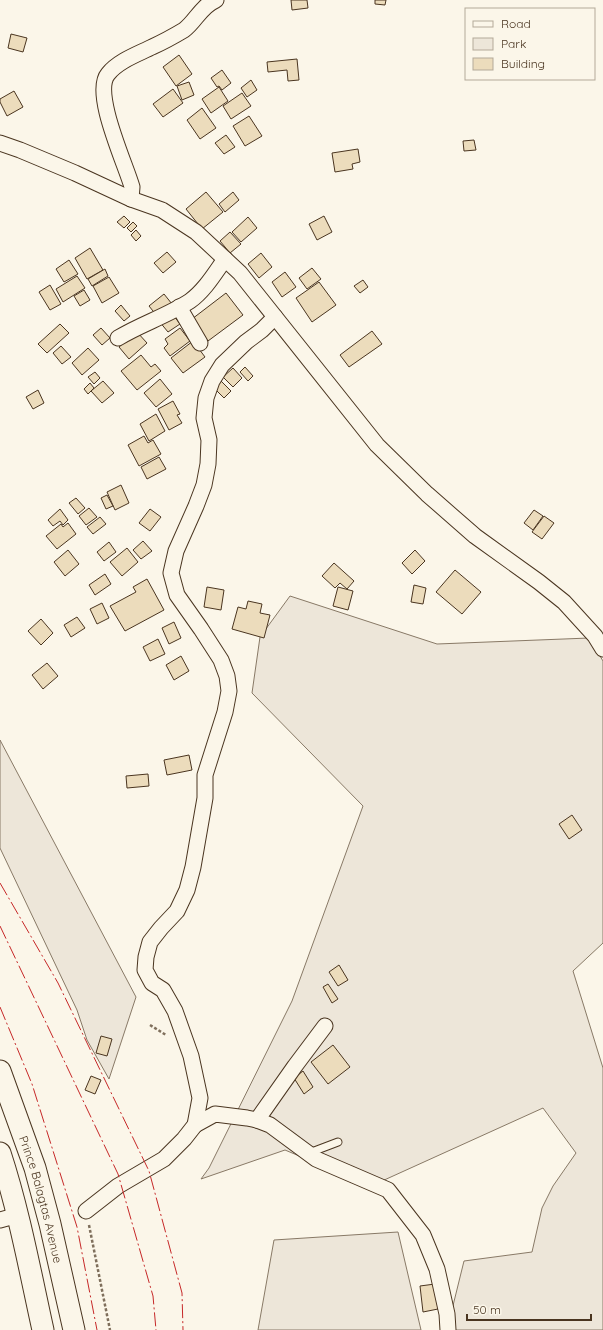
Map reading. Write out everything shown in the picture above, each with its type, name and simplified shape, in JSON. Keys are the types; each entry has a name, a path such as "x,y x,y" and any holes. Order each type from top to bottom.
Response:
{"main road":[{"name":"Prince Balagtas Avenue","path":"0,1071 35,1168 50,1224 74,1330"},
{"path":"0,1153 8,1177 9,1218 43,1330"}],"street":[{"path":"131,199 132,187 108,117 104,88 107,75 119,65 184,30 191,25 200,11 216,0"},
{"path":"0,143 75,173 131,199 162,210 196,232 226,258 240,273 377,445 426,494 475,536 564,602 595,636 603,649"},
{"path":"118,338 190,300 209,282 226,258"},
{"path":"179,307 200,343"},
{"path":"195,1125 200,1098 191,1056 175,1011 163,990 152,982 145,970 146,957 150,942 177,911 187,890 205,798 205,775 225,712 229,691 227,676 221,660 177,595 171,574 176,551 204,485 208,464 209,440 204,418 206,398 212,381 222,365 275,317"},
{"path":"257,1120 295,1066 326,1026"},
{"path":"86,1211 118,1186 164,1159 184,1139 195,1125 214,1114 257,1120 270,1125 306,1153 327,1164 388,1190 423,1235 437,1269 447,1314 448,1330"}],"lane":[{"path":"306,1153 338,1142"}],"path":[{"path":"86,1211 110,1330"}],"green space":[{"path":"290,596 437,644 589,638 603,661 603,943 573,971 603,1068 603,1330 447,1330 464,1261 532,1252 542,1208 553,1186 576,1153 543,1108 371,1186 285,1150 201,1179 209,1168 292,1001 363,806 252,693 260,637"},
{"path":"0,740 136,997 109,1079 87,1040 77,1010 0,848"},
{"path":"398,1232 421,1330 258,1330 274,1240"}],"building":[{"path":"291,0 307,0 308,8 292,10"},
{"path":"375,0 386,0 385,5 375,4"},
{"path":"11,34 27,38 23,52 8,48"},
{"path":"179,55 192,74 176,86 163,67"},
{"path":"297,59 299,80 288,81 287,70 268,72 267,62"},
{"path":"222,70 231,83 222,90 219,86 217,87 211,78"},
{"path":"251,80 257,90 247,97 241,88"},
{"path":"189,82 194,95 182,100 177,86"},
{"path":"219,87 228,101 211,113 202,99"},
{"path":"173,89 183,103 163,117 153,104"},
{"path":"14,91 23,107 7,116 0,99"},
{"path":"242,93 251,106 231,119 223,106"},
{"path":"202,108 216,128 200,139 187,120"},
{"path":"249,116 262,136 245,146 233,126"},
{"path":"226,135 235,147 224,154 215,143"},
{"path":"474,140 476,150 464,151 463,141"},
{"path":"358,149 360,162 352,164 353,169 335,172 332,153"},
{"path":"206,192 223,212 202,229 186,209"},
{"path":"233,192 239,200 225,212 219,204"},
{"path":"124,216 130,222 124,228 117,222"},
{"path":"324,216 332,232 317,240 309,224"},
{"path":"248,217 257,228 241,242 232,232"},
{"path":"133,222 137,226 131,232 127,228"},
{"path":"136,230 141,236 136,241 131,235"},
{"path":"230,232 241,244 230,253 220,241"},
{"path":"90,248 103,270 87,279 75,258"},
{"path":"167,252 176,262 163,273 154,263"},
{"path":"261,253 272,267 259,278 248,264"},
{"path":"69,260 78,274 64,282 56,269"},
{"path":"312,268 321,279 307,289 299,278"},
{"path":"105,269 108,276 92,286 88,279"},
{"path":"285,272 296,287 282,297 272,282"},
{"path":"77,276 85,288 63,302 56,289"},
{"path":"109,277 119,293 102,303 93,286"},
{"path":"363,280 368,287 360,293 354,286"},
{"path":"319,282 336,305 312,322 296,298"},
{"path":"50,285 61,304 50,310 39,292"},
{"path":"84,290 90,300 80,306 74,296"},
{"path":"226,293 243,315 208,341 192,319"},
{"path":"164,294 172,304 157,316 149,306"},
{"path":"121,305 130,316 124,321 115,311"},
{"path":"171,312 180,324 168,332 159,321"},
{"path":"60,324 69,333 47,353 38,344"},
{"path":"101,328 110,338 102,345 93,335"},
{"path":"180,328 190,341 170,356 164,348 168,344 165,339"},
{"path":"372,331 382,344 349,367 340,355"},
{"path":"137,332 147,343 129,359 119,347"},
{"path":"193,341 205,357 183,373 171,358"},
{"path":"61,346 71,357 62,364 53,353"},
{"path":"88,348 99,360 82,375 72,363"},
{"path":"141,355 151,367 155,364 161,371 137,390 121,371"},
{"path":"245,367 253,376 248,381 240,372"},
{"path":"233,368 242,378 233,387 223,377"},
{"path":"95,372 100,378 94,384 88,377"},
{"path":"160,379 172,394 156,407 144,393"},
{"path":"219,379 231,391 224,398 212,386"},
{"path":"103,381 114,393 102,403 91,391"},
{"path":"90,383 94,388 88,394 84,389"},
{"path":"38,390 44,403 33,409 26,397"},
{"path":"173,401 180,414 177,415 182,423 169,430 158,409"},
{"path":"156,414 165,431 149,441 140,424"},
{"path":"144,436 148,443 153,440 161,454 139,466 128,445"},
{"path":"159,457 166,469 147,479 141,467"},
{"path":"121,485 129,503 115,510 107,492"},
{"path":"107,495 113,506 106,509 101,498"},
{"path":"76,498 85,508 78,514 69,503"},
{"path":"89,508 97,517 86,525 79,516"},
{"path":"60,509 68,520 63,525 60,521 53,526 48,520"},
{"path":"150,509 161,517 150,531 139,523"},
{"path":"534,510 543,516 533,530 524,523"},
{"path":"544,516 554,523 542,539 532,532"},
{"path":"100,517 106,524 93,534 87,527"},
{"path":"68,523 76,534 57,549 46,536 61,524 63,527"},
{"path":"143,541 152,551 141,559 133,550"},
{"path":"109,542 116,552 104,561 97,552"},
{"path":"127,548 138,562 122,576 110,562"},
{"path":"68,550 79,564 65,576 54,562"},
{"path":"415,550 425,561 412,574 402,563"},
{"path":"334,563 354,581 347,589 340,583 335,588 322,576"},
{"path":"455,570 481,592 462,614 436,592"},
{"path":"105,574 111,584 95,595 89,585"},
{"path":"147,579 164,610 125,631 110,606 136,592 133,587"},
{"path":"414,585 426,588 423,604 411,602"},
{"path":"207,587 224,590 221,610 204,607"},
{"path":"338,587 353,591 348,610 333,606"},
{"path":"248,601 262,604 260,613 270,615 264,638 232,629 238,607 246,609"},
{"path":"102,603 109,618 97,624 90,609"},
{"path":"77,617 85,628 71,637 64,625"},
{"path":"41,619 53,633 41,645 28,631"},
{"path":"174,622 181,638 169,644 162,628"},
{"path":"158,639 165,654 150,661 143,647"},
{"path":"181,656 189,671 174,680 166,665"},
{"path":"47,663 58,676 43,689 32,675"},
{"path":"189,755 192,770 167,775 164,760"},
{"path":"148,774 149,786 127,788 126,776"},
{"path":"572,815 582,830 569,839 559,824"},
{"path":"339,965 348,980 338,986 329,972"},
{"path":"328,984 338,999 332,1003 323,987"},
{"path":"101,1036 112,1039 107,1056 96,1053"},
{"path":"333,1045 350,1067 328,1084 311,1062"},
{"path":"303,1071 313,1087 304,1094 294,1078"},
{"path":"91,1076 101,1080 95,1094 85,1090"},
{"path":"435,1284 438,1309 423,1312 420,1286"}],"power":[{"path":"0,883 58,983 149,1171 182,1293 183,1330"},
{"path":"0,926 118,1174 153,1296 156,1330"},
{"path":"0,1007 32,1084 77,1227 97,1330"}]}
